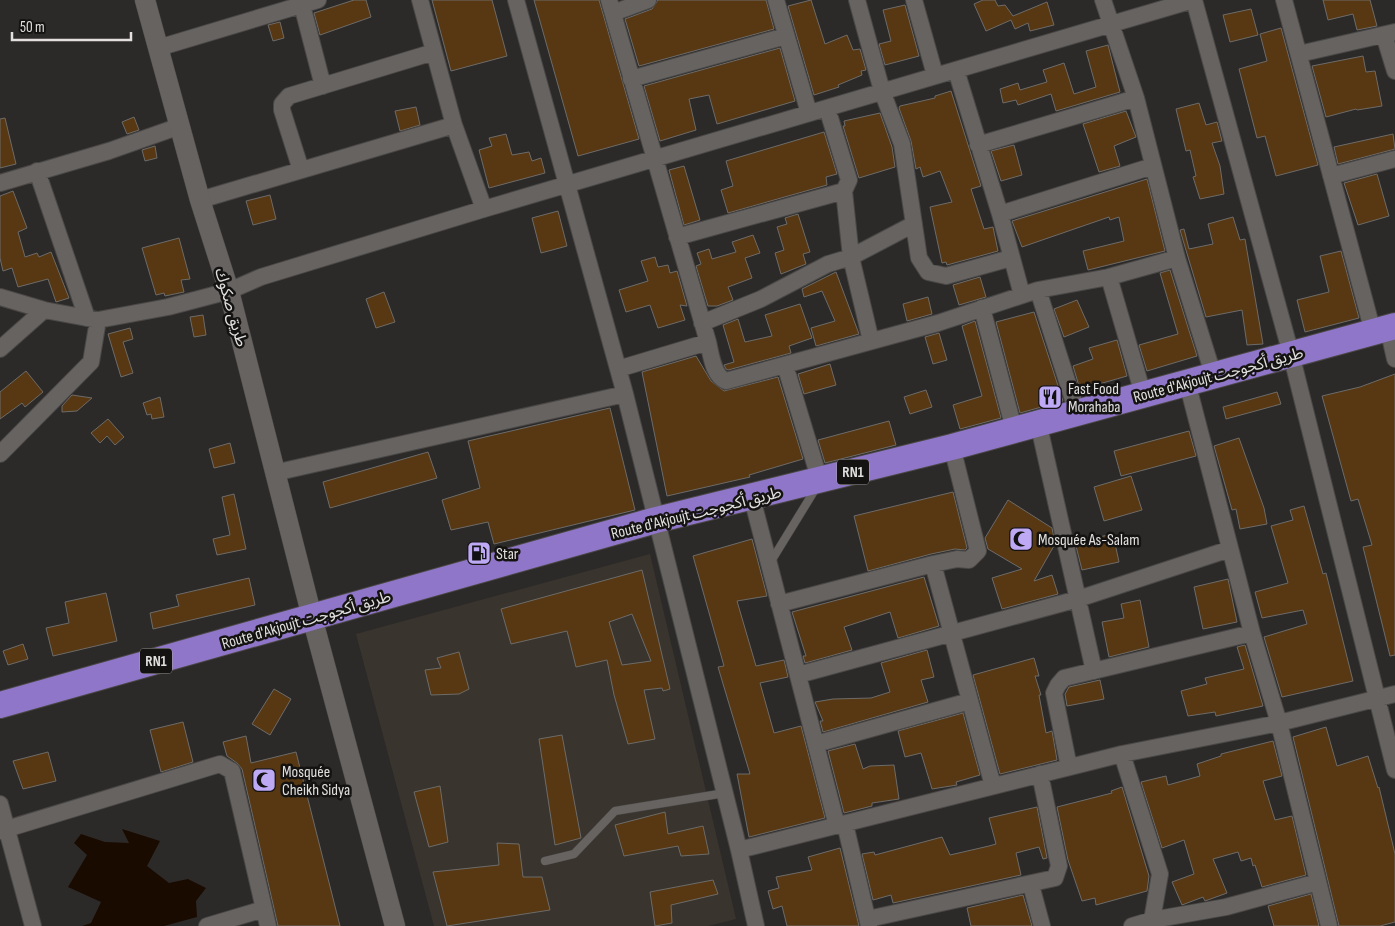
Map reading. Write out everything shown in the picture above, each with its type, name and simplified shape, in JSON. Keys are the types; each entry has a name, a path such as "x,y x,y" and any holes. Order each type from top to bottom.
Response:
{"highway":[{"name":"Route d'Akjoujt طريق أكجوجت","path":"0,705 656,520 752,498 952,447 1213,374 1385,329"}],"street":[{"name":"طريق صكوك","path":"145,0 200,200 229,291 274,473 395,926"},
{"path":"420,0 454,125 484,209"},
{"path":"516,0 625,394 739,850 753,925"},
{"path":"648,0 611,6 718,376 726,381 871,341 1038,290 1109,277 1177,258"},
{"path":"776,0 809,113"},
{"path":"857,0 882,91 902,144 919,258 928,272 946,276 1011,258"},
{"path":"914,0 935,75"},
{"path":"1103,0 1109,25 1136,98 1177,258 1213,374"},
{"path":"0,297 44,310 93,319 168,306 229,291 261,277 484,209 1194,0 1291,354 1395,770"},
{"path":"1284,0 1331,176 1395,359"},
{"path":"158,48 310,2 323,86"},
{"path":"1299,54 1389,34 1395,71"},
{"path":"631,78 786,36"},
{"path":"301,170 282,104 289,96 434,52"},
{"path":"956,70 1000,214 1022,295"},
{"path":"978,146 1136,98"},
{"path":"827,108 849,180 844,191 851,258 871,341"},
{"path":"200,200 454,125"},
{"path":"0,182 109,151 180,126"},
{"path":"1331,176 1395,159"},
{"path":"1000,214 1153,166"},
{"path":"0,454 91,362 93,319 37,171"},
{"path":"677,237 844,191"},
{"path":"702,323 761,299 828,264 851,258 914,224"},
{"path":"1109,277 1143,394"},
{"path":"1038,290 1077,412"},
{"path":"982,308 1014,429"},
{"path":"0,349 44,310"},
{"path":"618,369 708,342"},
{"path":"785,365 820,480"},
{"path":"1187,382 1252,633 1279,723 1329,926"},
{"path":"274,473 625,394"},
{"path":"1038,422 1094,671"},
{"path":"779,604 934,564 957,559 969,560 978,551 952,447"},
{"path":"752,498 816,744 868,923 1055,878 1059,866 1040,774"},
{"path":"798,675 1078,599 1230,549"},
{"path":"934,564 993,786"},
{"path":"1069,767 1054,693 1064,678 1252,633"},
{"path":"739,850 1122,754 1279,723 1395,694"},
{"path":"816,744 970,701"},
{"path":"1122,754 1160,874 1152,923"},
{"path":"3,830 220,764 232,771 268,926"},
{"path":"0,804 3,830 33,926"},
{"path":"1132,926 1226,907 1318,882"},
{"path":"1031,885 1042,926"},
{"path":"207,926 264,909"}],"lane":[{"path":"769,564 800,517 820,480"},
{"path":"546,861 574,854 615,811 725,793"}],"shaded area":[{"path":"650,554 736,919 708,926 434,926 356,634"},
{"path":"122,829 160,841 147,866 169,883 188,879 206,888 196,901 197,917 164,926 82,926 91,923 101,902 68,887 87,855 74,843 81,834 105,842 129,843"}],"building":[{"path":"354,0 366,0 371,17 320,35 314,13"},
{"path":"432,0 492,0 507,56 451,71"},
{"path":"534,0 599,0 639,139 578,156"},
{"path":"658,0 766,0 774,29 639,66 625,19 652,9"},
{"path":"811,0 825,44 847,35 853,50 860,49 866,70 861,71 862,75 838,85 839,87 814,95 788,6"},
{"path":"983,0 995,0 998,6 1005,5 1013,16 1047,2 1054,25 1030,31 1028,23 1015,29 1011,20 986,31 974,4"},
{"path":"1323,0 1370,0 1377,26 1357,30 1353,14 1328,20"},
{"path":"905,5 919,56 885,65 879,44 891,41 883,10"},
{"path":"1251,9 1258,35 1230,42 1223,15"},
{"path":"280,22 284,38 273,41 268,25"},
{"path":"1281,28 1318,165 1276,176 1265,136 1257,138 1239,69 1267,61 1260,34"},
{"path":"1108,45 1120,92 1056,111 1051,94 1018,105 1016,100 1003,103 1000,89 1018,83 1020,90 1047,82 1043,70 1064,63 1074,94 1096,87 1086,51"},
{"path":"780,48 795,101 717,124 709,95 689,99 696,130 660,141 644,86"},
{"path":"1363,56 1366,72 1375,71 1382,106 1356,109 1326,117 1312,66"},
{"path":"951,91 981,186 971,189 984,229 993,227 998,251 947,265 946,262 942,263 930,207 952,202 940,171 923,177 920,167 916,169 911,141 899,108 900,106 935,98 935,96"},
{"path":"1199,103 1206,125 1217,122 1222,141 1212,143 1220,166 1224,194 1200,199 1193,177 1196,176 1190,150 1186,151 1176,109"},
{"path":"416,107 420,125 400,131 395,111"},
{"path":"1126,111 1136,137 1114,146 1120,166 1099,172 1083,124"},
{"path":"880,113 892,147 895,167 859,178 843,126 845,126 844,121"},
{"path":"134,117 139,130 127,134 122,122"},
{"path":"5,118 16,164 0,168 0,119"},
{"path":"824,132 837,174 826,177 827,185 728,213 721,190 733,186 726,161"},
{"path":"506,134 512,155 529,152 532,161 541,158 545,173 489,188 479,150 492,146 489,138"},
{"path":"1393,134 1395,149 1338,164 1334,147"},
{"path":"1014,145 1022,175 1001,181 991,151"},
{"path":"155,146 157,158 145,161 142,150"},
{"path":"684,166 700,220 684,225 669,170"},
{"path":"1377,174 1389,216 1358,225 1344,183"},
{"path":"1147,179 1165,251 1088,270 1083,251 1124,241 1119,217 1110,220 1109,217 1022,247 1012,221"},
{"path":"13,191 27,228 18,232 25,257 37,253 39,257 51,252 69,298 56,302 48,279 18,287 12,268 3,271 0,258 0,196"},
{"path":"270,195 276,219 253,225 246,201"},
{"path":"558,211 567,246 541,253 532,218"},
{"path":"798,214 810,252 803,254 806,264 781,274 775,253 784,250 777,227 787,224 785,218"},
{"path":"1233,217 1240,240 1245,239 1263,344 1247,345 1242,310 1206,317 1180,230 1184,229 1189,249 1213,244 1208,224"},
{"path":"753,235 760,253 745,258 752,278 728,287 733,300 717,306 708,306 696,266 701,264 697,253 709,249 712,259 736,252 732,242"},
{"path":"179,238 190,279 181,280 184,292 165,296 164,293 156,295 142,248"},
{"path":"1341,251 1359,318 1305,332 1297,300 1329,292 1320,256"},
{"path":"655,257 658,267 668,265 670,273 677,271 687,306 680,305 685,320 658,328 650,305 626,312 619,290 648,281 641,261"},
{"path":"1170,270 1197,356 1147,371 1139,345 1178,334 1160,273"},
{"path":"836,272 859,334 816,346 811,328 835,321 822,291 804,297 802,289"},
{"path":"980,277 986,297 959,305 953,285"},
{"path":"384,292 395,322 376,328 366,299"},
{"path":"928,297 932,314 907,321 903,304"},
{"path":"1077,300 1089,327 1064,337 1054,309"},
{"path":"800,304 812,338 789,346 791,353 726,369 724,365 734,362 723,325 738,319 745,342 772,336 765,315"},
{"path":"1034,312 1063,401 1020,413 996,322"},
{"path":"203,315 206,335 194,337 190,317"},
{"path":"975,321 1001,418 960,429 953,405 982,396 962,326"},
{"path":"130,328 133,339 123,342 133,373 121,377 108,334"},
{"path":"939,333 947,360 933,364 925,337"},
{"path":"1117,340 1127,376 1099,384 1101,391 1082,396 1073,366 1093,359 1089,348"},
{"path":"696,356 711,381 724,391 778,377 803,459 749,475 750,477 667,496 642,372"},
{"path":"830,364 836,385 804,394 798,374"},
{"path":"26,371 43,392 25,407 22,403 0,419 0,392"},
{"path":"1395,374 1395,655 1390,656 1363,547 1372,545 1358,499 1351,501 1322,396 1360,387"},
{"path":"926,390 932,407 910,414 904,397"},
{"path":"1277,392 1281,404 1226,419 1223,407"},
{"path":"72,395 92,398 77,411 62,412 62,406"},
{"path":"160,397 164,417 152,419 151,414 147,415 143,403"},
{"path":"610,408 635,510 494,544 488,522 451,530 442,500 480,488 468,441"},
{"path":"108,419 124,437 115,445 107,436 100,443 91,433"},
{"path":"889,421 896,445 825,463 818,440"},
{"path":"1189,431 1196,456 1121,476 1114,451"},
{"path":"1239,438 1264,508 1267,524 1240,529 1236,509 1232,510 1214,446"},
{"path":"230,443 235,463 214,468 209,449"},
{"path":"428,452 437,478 330,508 323,482"},
{"path":"1131,476 1142,510 1104,521 1094,487"},
{"path":"953,492 967,548 965,550 955,549 931,554 868,571 854,516"},
{"path":"234,494 246,549 217,555 213,539 230,535 222,497"},
{"name":"Mosquée As-Salam","path":"1008,500 1052,528 1055,544 1034,581 1052,575 1058,594 1002,609 992,578 1022,569 988,549 985,538"},
{"path":"1304,506 1323,574 1326,573 1353,681 1282,697 1264,637 1307,624 1303,610 1262,618 1255,592 1288,583 1271,526 1293,520 1290,510"},
{"path":"1113,534 1119,562 1082,570 1075,542"},
{"path":"752,539 767,596 737,601 756,666 784,660 788,677 760,683 774,733 801,726 825,818 749,837 737,774 750,774 718,667 724,666 693,556"},
{"path":"642,570 670,689 663,691 662,688 644,690 655,739 628,744 614,695 607,660 576,667 567,631 511,644 501,609","holes":["632,614 651,661 622,665 609,622"]},
{"path":"924,577 939,626 898,638 890,612 844,627 852,650 805,663 803,656 806,656 792,612"},
{"path":"249,578 255,605 153,629 150,613 179,606 176,595"},
{"path":"1228,579 1237,622 1203,629 1194,587"},
{"path":"106,593 117,641 53,656 46,628 69,623 65,602"},
{"path":"1140,600 1149,647 1109,657 1102,622 1124,618 1121,604"},
{"path":"23,644 28,659 8,665 3,651"},
{"path":"1245,645 1263,706 1216,716 1215,712 1188,716 1181,691 1207,684 1205,678 1244,669 1237,647"},
{"path":"927,650 934,677 921,680 928,702 823,732 820,721 823,721 815,702 833,699 871,698 890,692 881,663"},
{"path":"459,652 469,689 459,694 431,695 425,670 441,668 437,658"},
{"path":"1034,658 1039,676 1035,676 1041,695 1039,695 1046,733 1052,731 1057,760 1000,774 973,675"},
{"path":"1100,680 1104,699 1067,706 1065,694 1069,687"},
{"path":"274,689 291,699 270,735 252,724"},
{"path":"963,713 980,775 956,782 957,785 932,789 921,753 905,757 898,731"},
{"path":"183,722 193,762 161,772 150,730"},
{"path":"1326,727 1337,766 1368,756 1379,787 1395,854 1395,922 1380,926 1339,926 1293,737"},
{"path":"562,735 581,838 555,845 539,739"},
{"path":"246,736 251,763 296,752 340,926 278,926 242,769 227,756 223,742"},
{"path":"1273,741 1282,776 1263,781 1275,820 1292,816 1306,875 1262,887 1251,858 1241,861 1238,852 1213,859 1227,893 1205,901 1203,897 1182,905 1172,882 1194,874 1184,840 1162,848 1141,782 1166,776 1168,785 1200,776 1197,764 1221,756 1221,754"},
{"path":"855,744 863,769 870,766 894,765 899,799 872,803 872,806 844,813 828,751"},
{"path":"48,752 56,781 23,789 13,761"},
{"path":"440,786 448,842 429,847 414,792"},
{"path":"1122,787 1149,876 1147,891 1096,905 1095,898 1082,901 1068,860 1057,807 1112,793 1111,791"},
{"path":"1037,807 1047,858 1043,859 1039,847 1016,853 1021,875 893,903 891,895 873,900 862,854 874,852 875,855 942,837 950,855 989,846 996,844 989,818"},
{"path":"665,812 668,834 703,826 709,854 681,856 678,846 624,856 615,825"},
{"path":"497,843 519,844 523,877 542,877 550,910 447,926 433,872 499,865"},
{"path":"840,848 859,926 787,926 782,906 773,909 768,891 779,888 776,877 812,870 808,857"},
{"path":"713,880 718,894 671,905 672,923 655,926 650,892"},
{"path":"1311,894 1319,926 1274,926 1268,906"},
{"path":"1023,895 1032,926 971,926 967,908"}],"place":[{"name":"Fast Food Morahaba","path":"1050,397"},
{"name":"Mosquée As-Salam","path":"1021,539"},
{"name":"Star","path":"479,553"},
{"name":"Mosquée Cheikh Sidya","path":"264,780"}]}
